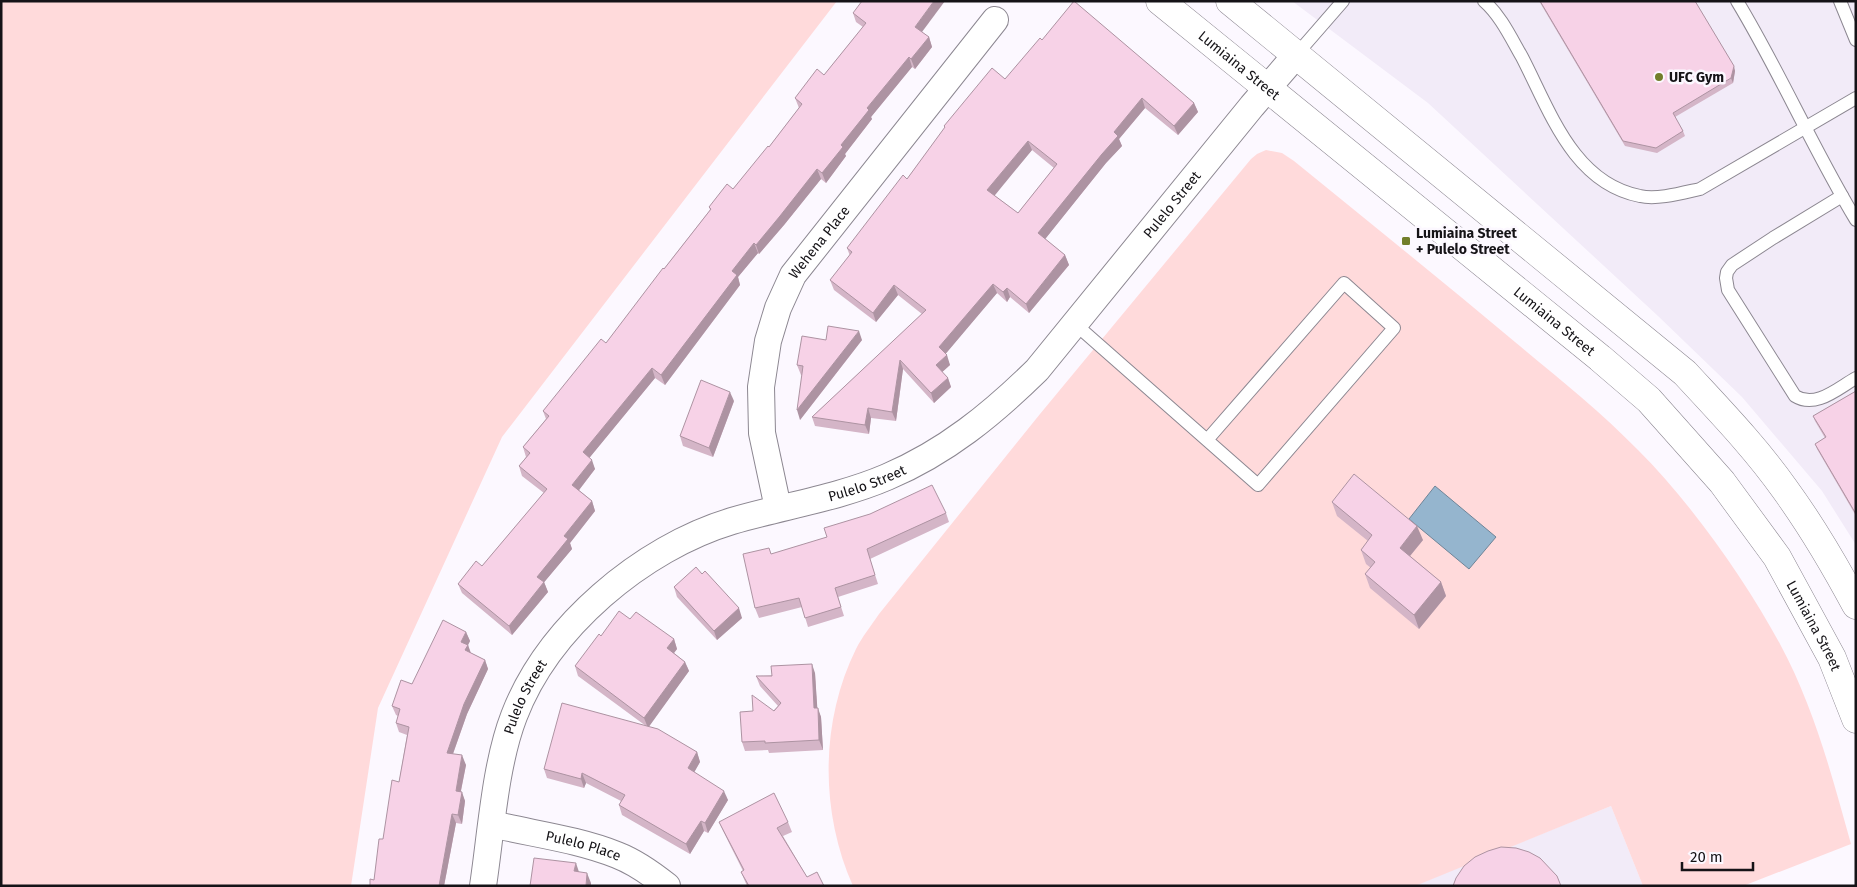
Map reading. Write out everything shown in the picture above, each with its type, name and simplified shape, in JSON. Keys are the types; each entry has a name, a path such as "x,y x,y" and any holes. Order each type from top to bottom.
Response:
{"main road":[{"name":"Lumiaina Street","path":"1160,1 1600,358 1649,400 1722,482 1777,557 1832,658 1856,719"},
{"path":"1230,1 1685,373 1732,424 1784,487 1830,556 1856,605"}],"street":[{"name":"Wehena Place","path":"778,508 762,433 761,387 768,342 778,308 793,275 995,20"},
{"name":"Pulelo Street","path":"483,886 500,766 514,716 531,679 557,641 594,602 633,571 703,532 778,508 848,492 887,477 964,434 1002,404 1037,370 1296,55"},
{"name":"Pulelo Place","path":"492,824 578,843 618,855 652,874 667,886"}],"lane":[{"path":"1296,55 1343,1"},
{"path":"1484,1 1492,8 1508,32 1569,147 1588,170 1610,186 1641,197 1673,195 1700,190 1805,126 1856,98"},
{"path":"1737,1 1856,220"},
{"path":"1840,1 1856,40"},
{"path":"1842,196 1734,264 1727,272 1726,281 1728,290 1795,396 1805,400 1815,400 1856,378"},
{"path":"1074,323 1258,485 1394,328 1344,284 1207,440"}],"shaded area":[{"path":"1,1 837,1 502,437 378,708 351,886 1,886"},
{"path":"1292,1 1856,1 1856,545 1822,491 1742,397 1658,316 1428,103"},
{"path":"1266,150 1282,153 1294,161 1562,381 1624,436 1677,493 1697,517 1750,593 1792,668 1821,742 1851,844 1743,886 1643,886 1611,806 1415,886 853,886 842,858 834,828 830,798 829,767 836,706 844,677 858,645 879,614 1040,414 1251,159"},
{"path":"1611,806 1643,886 1415,885"}],"water":[{"path":"1435,486 1496,537 1469,569 1409,519"}],"building":[{"path":"862,1 934,1 915,27 929,37 911,59 909,57 867,108 869,110 841,145 843,147 822,173 817,169 756,245 754,243 732,271 737,275 661,375 652,368 583,452 592,460 572,485 592,501 564,536 568,539 537,577 544,582 509,626 458,584 476,561 482,566 547,489 519,466 530,453 523,447 549,416 543,411 601,339 606,343 711,209 709,207 727,184 733,189 769,147 802,104 795,98 817,69 824,75 866,23 853,13"},
{"path":"1074,1 1194,103 1174,126 1142,98 1114,132 1118,136 1038,233 1065,255 1026,304 1007,288 1003,292 993,284 939,347 947,355 936,365 948,378 931,393 900,360 892,412 868,408 865,425 812,417 926,310 894,285 873,313 830,280 852,252 847,248 903,175 907,179 944,126 992,68 1005,79 1040,38 1042,40","holes":["1028,141 1057,164 1018,213 987,190"]},
{"name":"UFC Gym","path":"1540,1 1695,1 1734,66 1731,78 1673,113 1683,131 1656,148 1623,141"},
{"path":"828,326 859,331 797,410 803,366 797,365 802,336 826,340"},
{"path":"701,380 730,392 709,448 680,436"},
{"path":"1856,391 1856,514 1815,444 1826,437 1813,416"},
{"path":"1354,474 1417,526 1400,548 1441,582 1414,615 1365,574 1375,562 1361,550 1372,535 1332,502"},
{"path":"932,485 946,513 867,549 875,575 835,588 841,607 805,618 799,598 755,608 743,554 769,548 771,554 827,537 824,528 870,514"},
{"path":"696,567 702,574 705,571 739,608 714,631 674,587"},
{"path":"619,611 630,619 636,612 674,639 667,648 685,662 644,718 575,666 599,634 601,636"},
{"path":"443,620 466,632 461,642 468,645 465,650 485,660 464,704 447,753 462,755 456,791 462,792 458,815 452,814 439,886 370,886 370,879 374,880 379,839 383,839 392,780 399,782 409,727 396,723 400,709 392,706 401,680 412,684"},
{"path":"812,664 814,708 818,708 819,740 765,743 765,741 742,742 740,712 753,711 752,695 774,711 781,703 756,676 772,676 771,666"},
{"path":"562,703 658,729 697,752 688,768 724,791 705,823 701,821 686,844 619,805 625,795 582,773 581,779 544,769"},
{"path":"774,793 788,822 777,828 807,877 817,872 824,886 749,886 741,872 744,870 719,822"},
{"path":"1501,847 1516,848 1540,858 1557,876 1561,886 1453,886 1464,866 1475,857"},
{"path":"534,858 576,863 574,871 587,873 586,886 530,886"}],"place":[{"name":"UFC Gym","path":"1659,77"},
{"name":"Lumiaina Street + Pulelo Street","path":"1406,241"}]}
